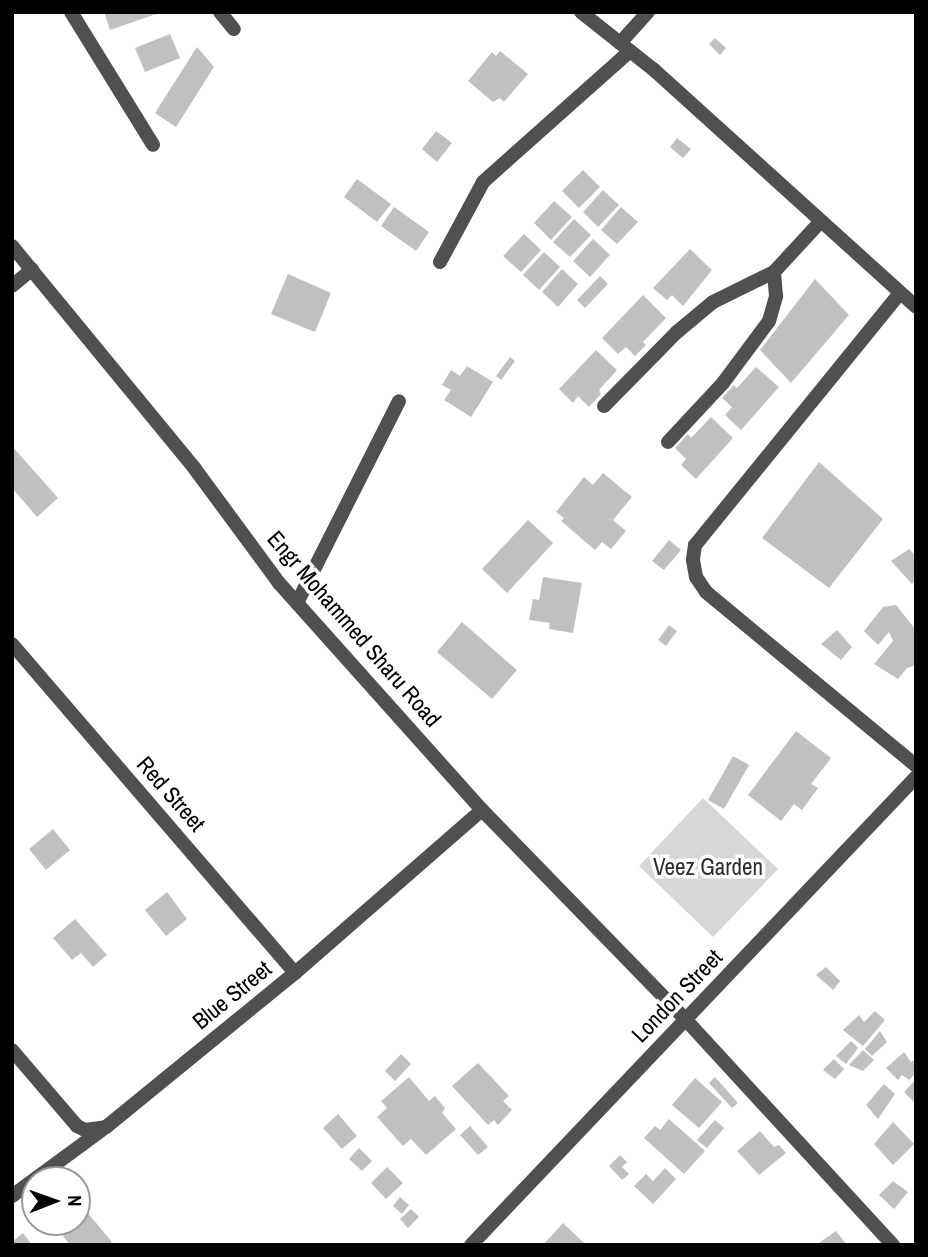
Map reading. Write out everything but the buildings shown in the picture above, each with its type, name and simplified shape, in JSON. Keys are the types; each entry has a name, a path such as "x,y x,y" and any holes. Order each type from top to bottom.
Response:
{"street":[{"path":"71,12 153,145"},
{"path":"220,12 234,30"},
{"path":"581,12 625,47 916,307"},
{"path":"440,262 483,182 625,47 648,12"},
{"path":"604,406 677,332 713,302 774,272 821,221"},
{"name":"Engr Mohammed Sharu Road","path":"12,246 195,469 297,603 482,810 686,1020 893,1245"},
{"path":"12,286 32,268"},
{"path":"668,442 723,383 769,321 776,296 774,272"},
{"path":"900,293 695,545 693,560 696,577 706,592 916,766"},
{"path":"297,603 399,401"},
{"name":"Red Street","path":"12,644 295,973"},
{"name":"London Street","path":"471,1245 916,777"},
{"name":"Blue Street","path":"12,1196 106,1127 295,973 482,810"},
{"path":"12,1050 77,1126 85,1130 106,1127"}],"green space":[{"name":"Veez Garden","path":"703,798 778,869 713,937 639,866"}]}
